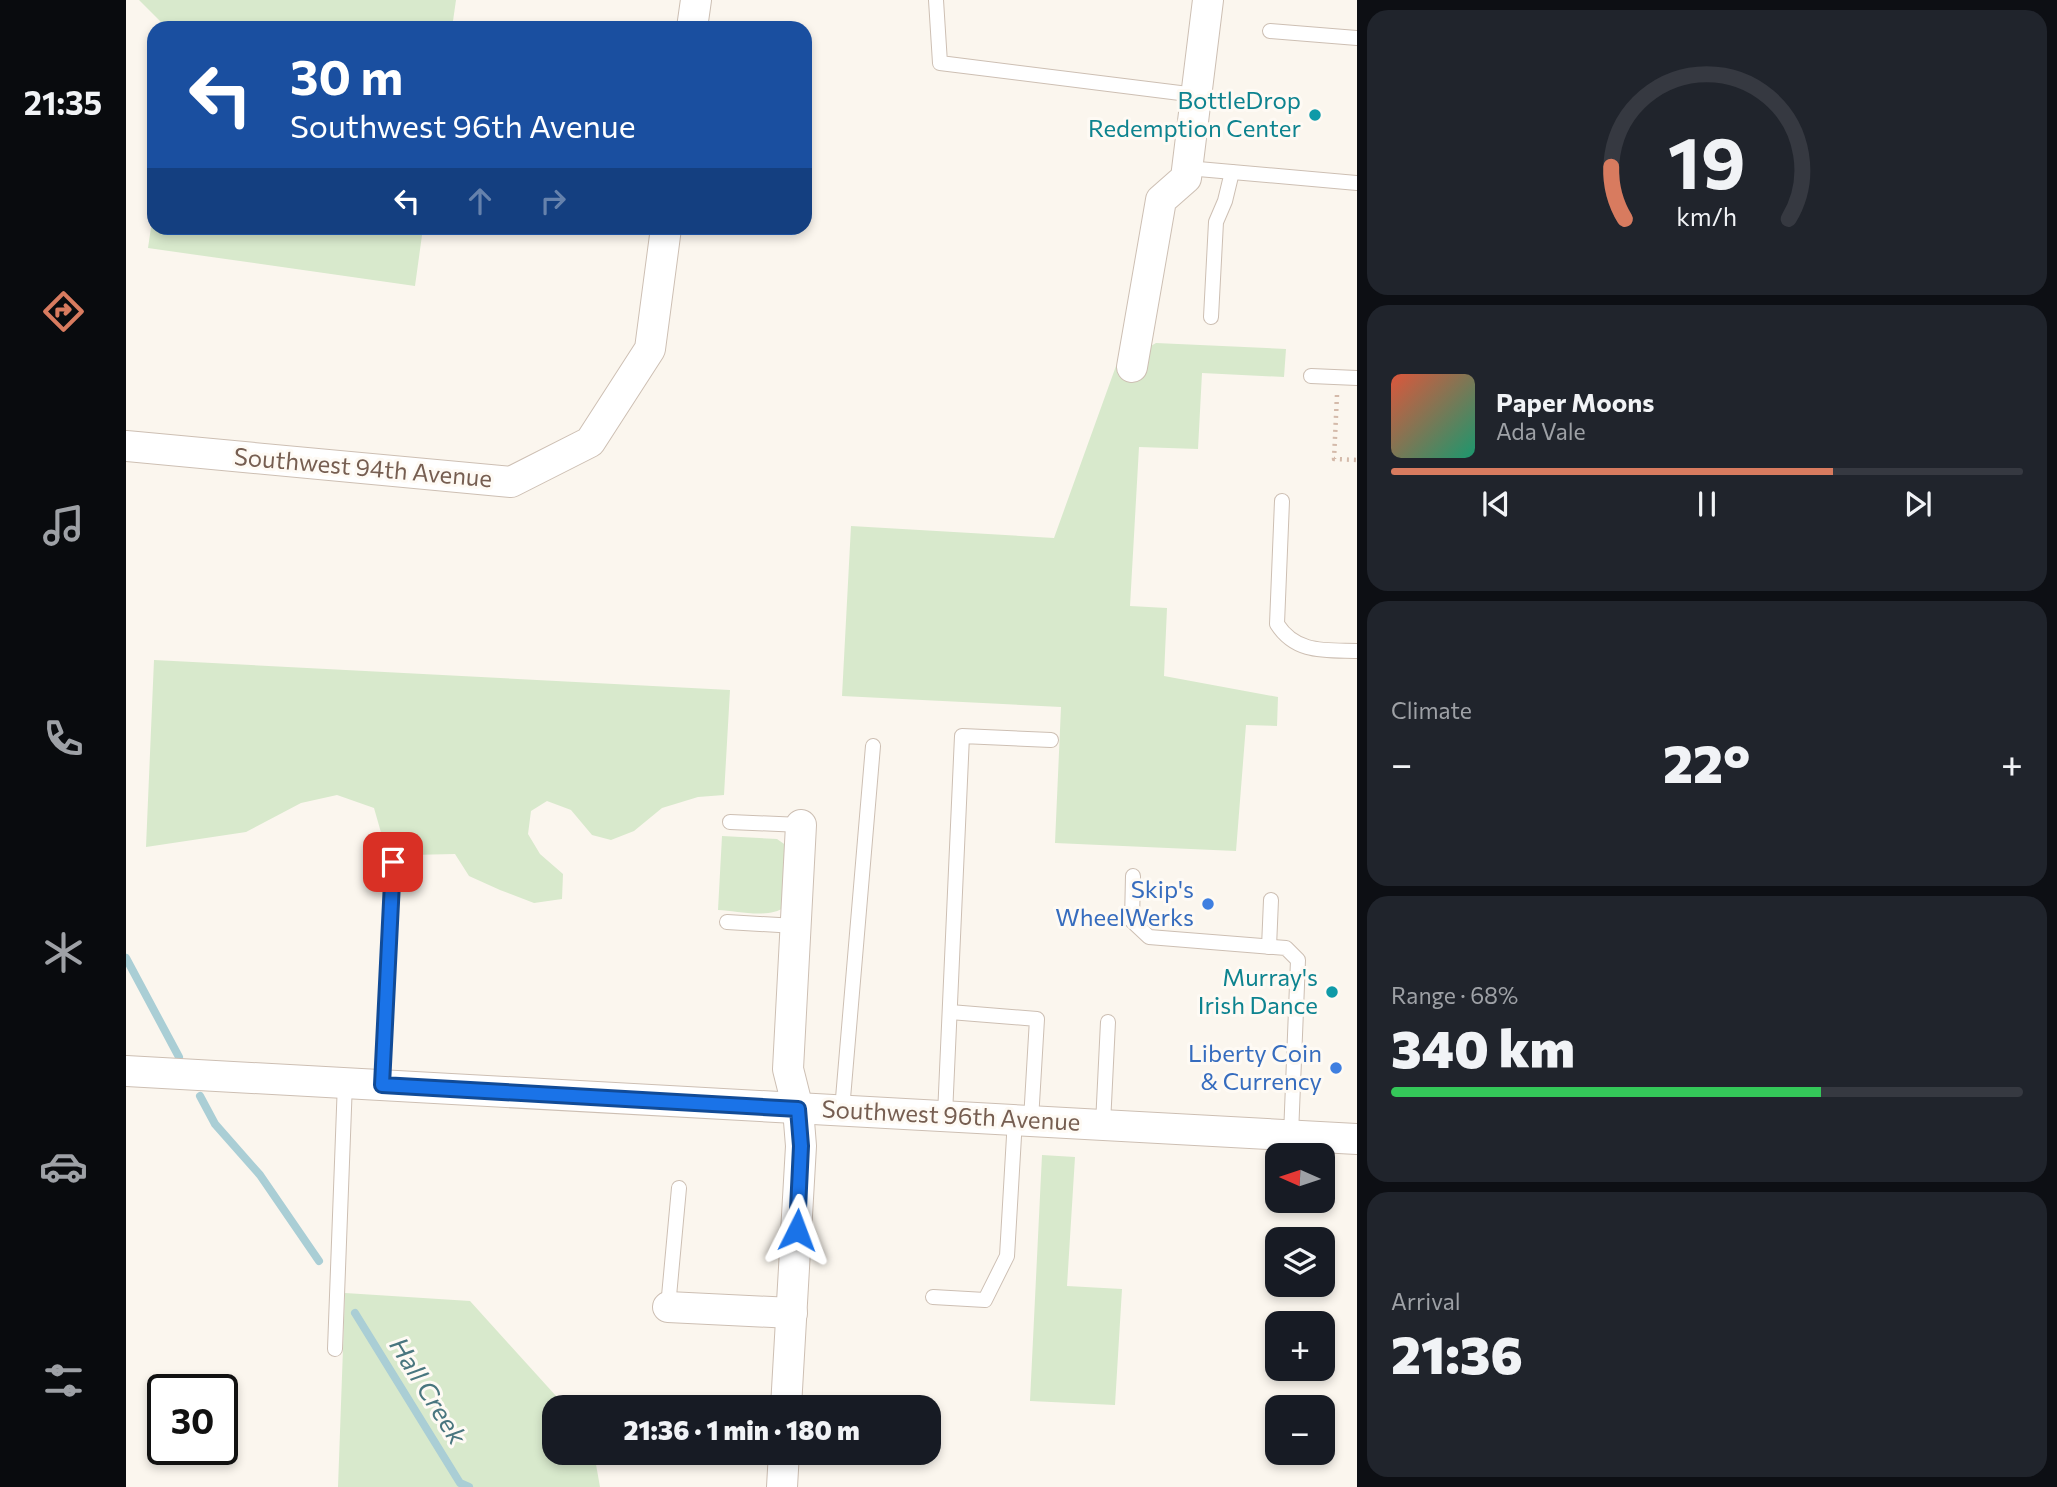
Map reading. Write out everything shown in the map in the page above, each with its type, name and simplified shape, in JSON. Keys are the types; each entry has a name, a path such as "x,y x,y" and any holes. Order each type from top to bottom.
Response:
{"street":[{"path":"693,21 696,0"},
{"path":"1132,367 1161,200 1186,178 1208,0"},
{"name":"Southwest 94th Avenue","path":"126,446 511,482 590,442 650,349 665,235"},
{"path":"787,1395 801,1146 798,1109 788,1069 801,825"},
{"name":"Southwest 96th Avenue","path":"126,1071 1357,1139"},
{"path":"668,1307 792,1313"},
{"path":"782,1487 783,1465"}],"lane":[{"path":"936,0 940,63 1196,95"},
{"path":"1270,30 1357,38"},
{"path":"1187,168 1357,183"},
{"path":"1211,317 1216,222 1225,201 1232,172"},
{"path":"1311,376 1357,378"},
{"path":"1282,501 1278,624 1283,634 1292,642 1310,650 1357,652"},
{"path":"945,1115 962,736 1051,740"},
{"path":"842,1110 873,747"},
{"path":"730,822 801,825"},
{"path":"382,1085 393,862"},
{"path":"1133,876 1132,921 1149,937 1286,948 1298,960 1291,1135"},
{"path":"1269,947 1271,900"},
{"path":"727,922 796,926"},
{"path":"933,1297 985,1300 1007,1256 1037,1019 950,1012"},
{"path":"1103,1124 1108,1022"},
{"path":"335,1349 345,1082"},
{"path":"668,1307 679,1188"}],"path":[{"path":"1338,391 1334,458 1357,460"}],"green space":[{"path":"139,0 456,0 453,21 160,21"},
{"path":"150,235 422,235 415,286 148,248"},
{"path":"1156,343 1286,349 1284,377 1202,373 1198,449 1139,447 1130,606 1167,608 1164,676 1278,697 1277,726 1246,725 1236,851 1055,843 1061,707 842,696 851,526 1054,538 1116,366"},
{"path":"154,660 730,690 724,795 698,797 662,808 634,831 611,840 592,835 571,810 547,801 531,811 528,834 540,854 563,874 562,899 534,903 469,876 455,854 410,855 384,843 374,808 337,795 301,803 246,832 146,847"},
{"path":"722,836 777,839 787,846 785,907 770,913 718,910"},
{"path":"1042,1155 1075,1157 1067,1286 1122,1289 1115,1405 1030,1401"},
{"path":"345,1293 470,1301 555,1395 542,1395 542,1465 596,1465 600,1487 338,1487"}],"waterway":[{"name":"Hall Creek","path":"126,958 179,1057"},
{"name":"Hall Creek","path":"200,1096 215,1124 260,1175 319,1261"},
{"name":"Hall Creek","path":"355,1313 460,1483 469,1487"}],"place":[{"name":"BottleDrop Redemption Center","path":"1315,115"},
{"name":"Skip's WheelWerks","path":"1208,904"},
{"name":"Murray's Irish Dance","path":"1332,992"},
{"name":"Liberty Coin & Currency","path":"1336,1068"}],"route":[{"path":"393,862 382,1085 798,1109 801,1146 797,1230"}]}
